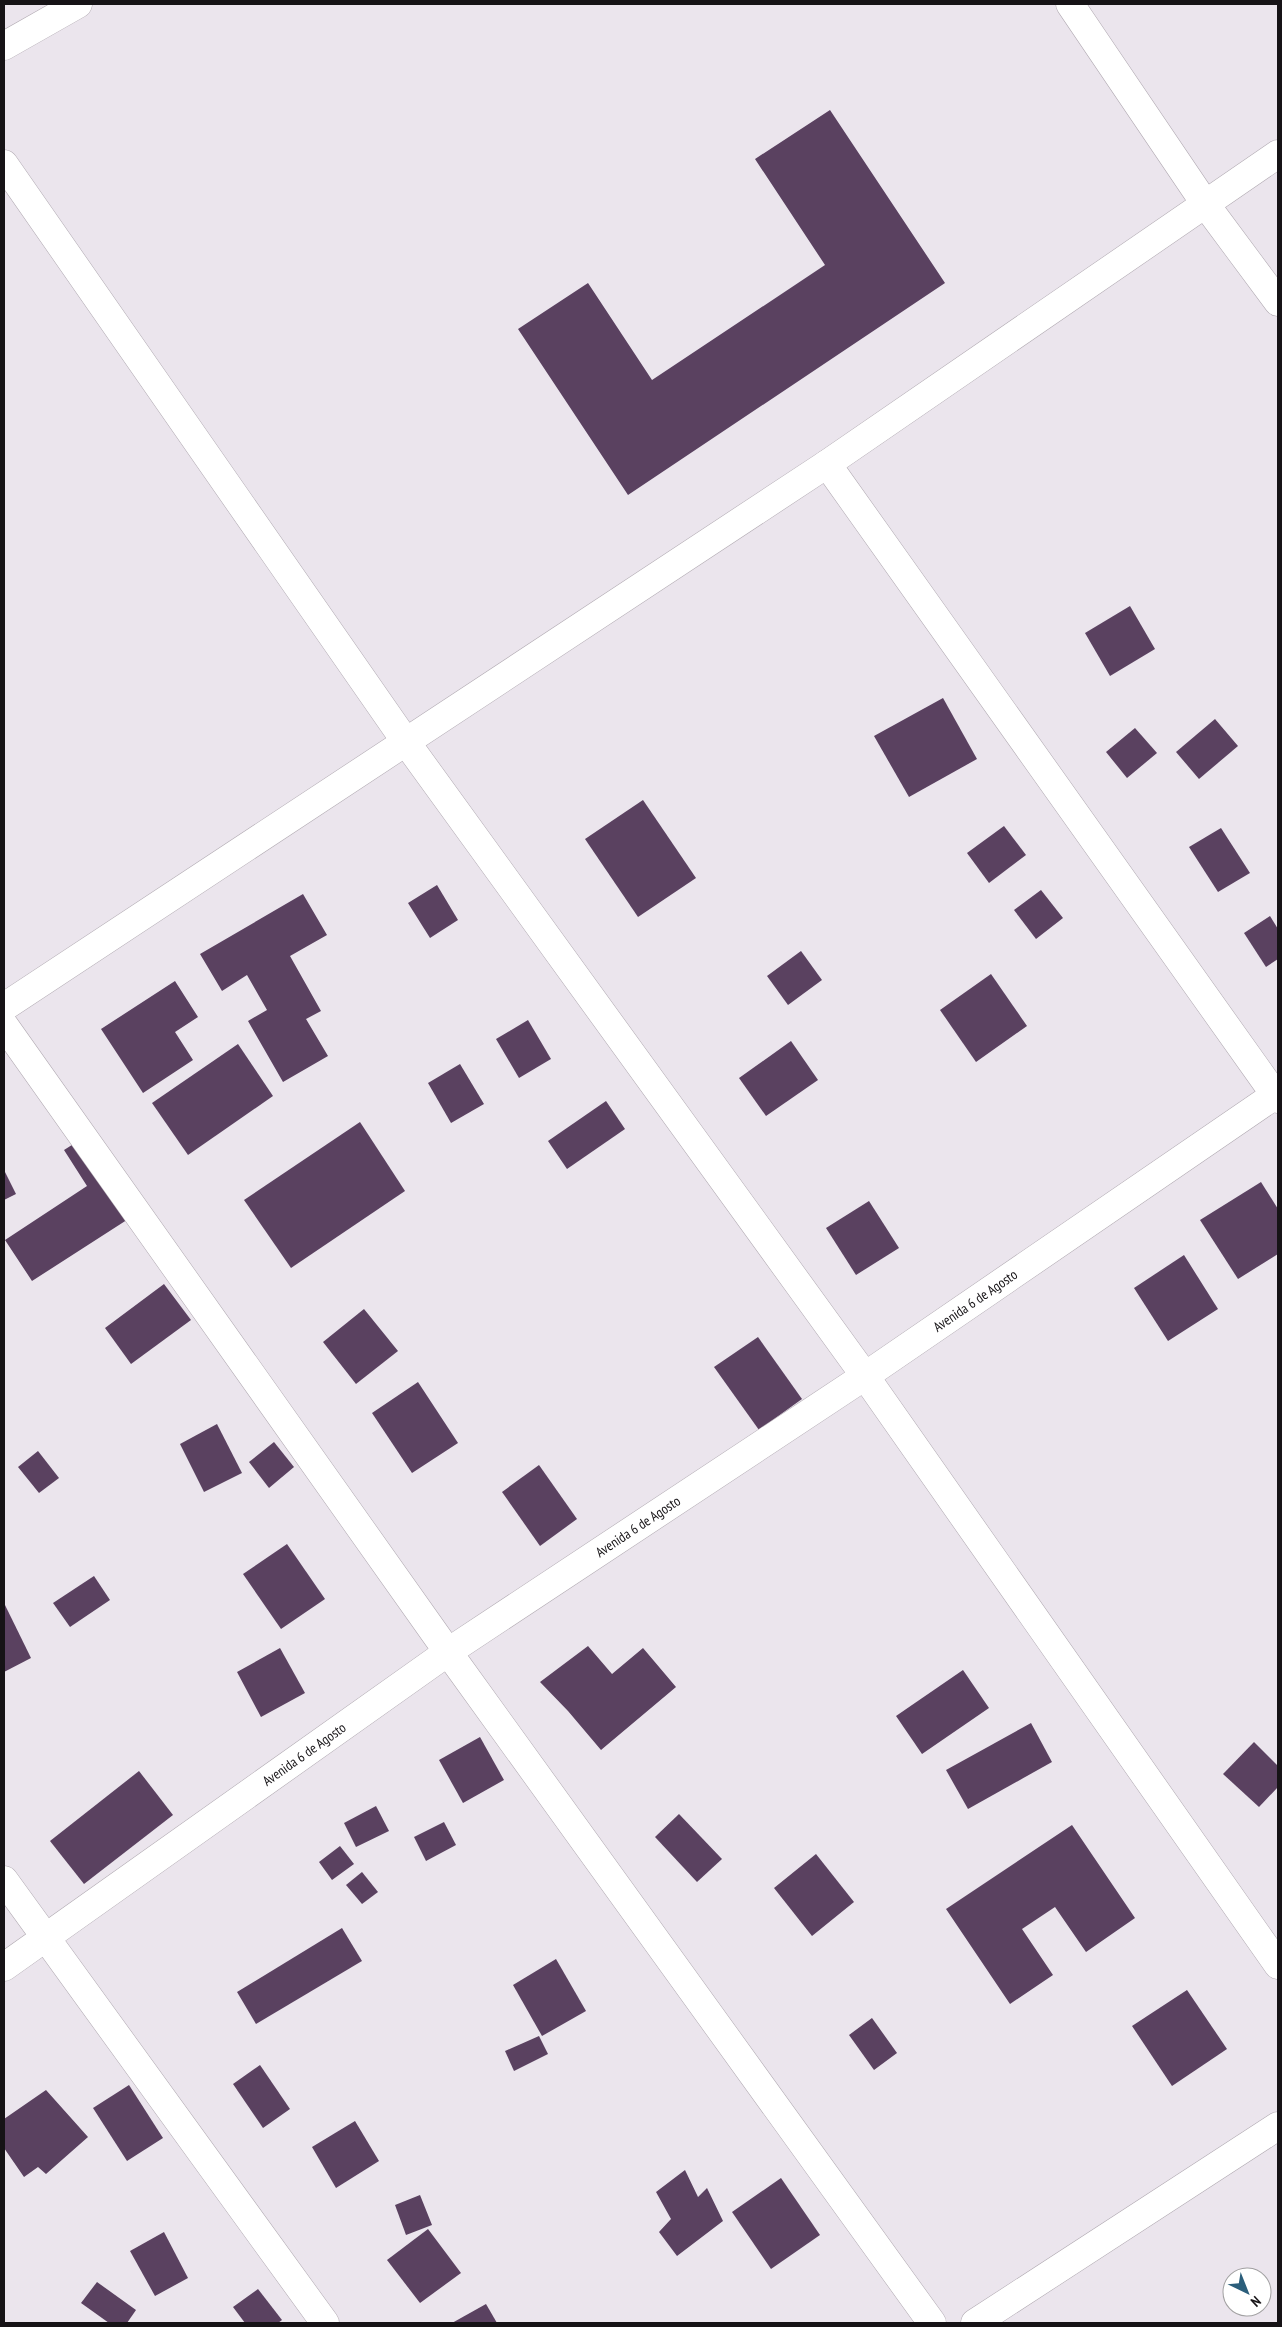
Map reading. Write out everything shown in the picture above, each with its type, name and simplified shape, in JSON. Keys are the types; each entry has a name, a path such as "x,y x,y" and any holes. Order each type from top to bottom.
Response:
{"street":[{"path":"4,46 78,4"},
{"path":"1070,4 1206,205 1278,302"},
{"path":"4,1007 827,464 1278,154"},
{"path":"4,164 406,742 865,1376 1278,1965"},
{"path":"827,464 1277,1095"},
{"path":"4,1025 448,1652 932,2323"},
{"name":"Avenida 6 de Agosto","path":"4,1967 448,1652 865,1376 1277,1095"},
{"path":"4,1880 325,2323"},
{"path":"975,2323 1278,2126"}],"building":[{"path":"830,110 945,283 628,495 518,329 588,283 652,380 825,265 755,159"},
{"path":"1130,606 1155,649 1110,676 1085,633"},
{"path":"943,698 977,759 909,797 874,736"},
{"path":"1215,719 1238,746 1199,779 1176,752"},
{"path":"1135,728 1157,753 1127,778 1106,752"},
{"path":"643,800 696,878 638,917 585,839"},
{"path":"1004,826 1026,855 989,883 967,853"},
{"path":"1221,828 1250,873 1218,892 1189,847"},
{"path":"437,885 458,920 430,938 408,903"},
{"path":"1041,890 1063,918 1036,939 1014,910"},
{"path":"303,894 327,935 290,956 321,1011 306,1019 328,1056 283,1082 248,1021 267,1010 247,975 222,991 200,954"},
{"path":"1270,916 1278,929 1278,959 1266,967 1244,933"},
{"path":"801,951 822,980 788,1005 767,976"},
{"path":"991,974 1027,1026 976,1062 940,1010"},
{"path":"175,981 198,1017 175,1032 193,1060 143,1093 101,1029"},
{"path":"528,1020 551,1059 519,1078 496,1039"},
{"path":"791,1041 818,1080 766,1116 739,1078"},
{"path":"238,1044 273,1096 188,1155 152,1103"},
{"path":"460,1064 484,1104 451,1123 428,1083"},
{"path":"606,1101 625,1129 567,1169 548,1141"},
{"path":"360,1122 405,1191 291,1268 244,1200"},
{"path":"83,1138 133,1216 32,1281 5,1240 87,1186 64,1150"},
{"path":"4,1170 16,1194 4,1200"},
{"path":"1261,1182 1278,1209 1278,1254 1238,1279 1200,1220"},
{"path":"869,1201 899,1248 856,1275 826,1228"},
{"path":"1184,1255 1218,1309 1168,1341 1134,1288"},
{"path":"164,1284 191,1320 131,1364 105,1328"},
{"path":"364,1309 398,1351 356,1384 323,1342"},
{"path":"758,1337 802,1399 759,1430 714,1367"},
{"path":"418,1382 458,1443 412,1473 372,1413"},
{"path":"217,1424 242,1473 204,1492 180,1444"},
{"path":"274,1442 294,1467 269,1488 249,1462"},
{"path":"38,1451 59,1478 39,1493 18,1467"},
{"path":"539,1465 577,1519 540,1546 502,1492"},
{"path":"287,1544 325,1599 281,1629 243,1574"},
{"path":"94,1576 110,1600 70,1627 53,1603"},
{"path":"4,1603 31,1658 4,1672"},
{"path":"588,1646 612,1674 643,1648 676,1687 601,1750 540,1682"},
{"path":"280,1648 305,1693 261,1717 237,1672"},
{"path":"963,1670 989,1708 922,1754 896,1716"},
{"path":"1031,1723 1052,1762 968,1809 946,1770"},
{"path":"480,1737 504,1780 463,1803 439,1760"},
{"path":"1254,1742 1278,1766 1278,1787 1259,1807 1223,1774"},
{"path":"139,1771 173,1815 84,1884 50,1841"},
{"path":"376,1806 389,1831 356,1847 344,1823"},
{"path":"679,1814 722,1859 697,1882 655,1837"},
{"path":"444,1822 456,1845 426,1861 414,1837"},
{"path":"1072,1825 1135,1918 1086,1952 1055,1907 1022,1929 1053,1975 1010,2004 946,1909"},
{"path":"340,1846 354,1864 332,1880 319,1862"},
{"path":"816,1854 854,1902 812,1936 774,1888"},
{"path":"362,1872 378,1892 362,1904 346,1885"},
{"path":"342,1928 362,1961 256,2024 237,1992"},
{"path":"556,1959 586,2011 542,2036 513,1985"},
{"path":"1187,1990 1227,2049 1172,2086 1132,2026"},
{"path":"872,2018 897,2053 874,2070 849,2035"},
{"path":"539,2036 548,2054 514,2071 505,2051"},
{"path":"260,2065 290,2109 263,2128 233,2084"},
{"path":"129,2085 163,2138 127,2161 93,2108"},
{"path":"46,2090 88,2137 46,2174 38,2167 24,2177 4,2148 4,2119"},
{"path":"355,2121 379,2161 336,2188 312,2147"},
{"path":"685,2170 698,2197 707,2188 723,2221 677,2256 659,2232 671,2219 656,2192"},
{"path":"781,2178 820,2235 771,2269 732,2212"},
{"path":"420,2195 432,2225 406,2235 395,2205"},
{"path":"428,2229 461,2273 420,2303 387,2260"},
{"path":"164,2232 188,2278 155,2296 130,2251"},
{"path":"97,2282 136,2310 127,2323 109,2323 81,2303"},
{"path":"258,2289 282,2320 278,2323 245,2323 233,2307"},
{"path":"486,2304 497,2323 452,2323"}]}
